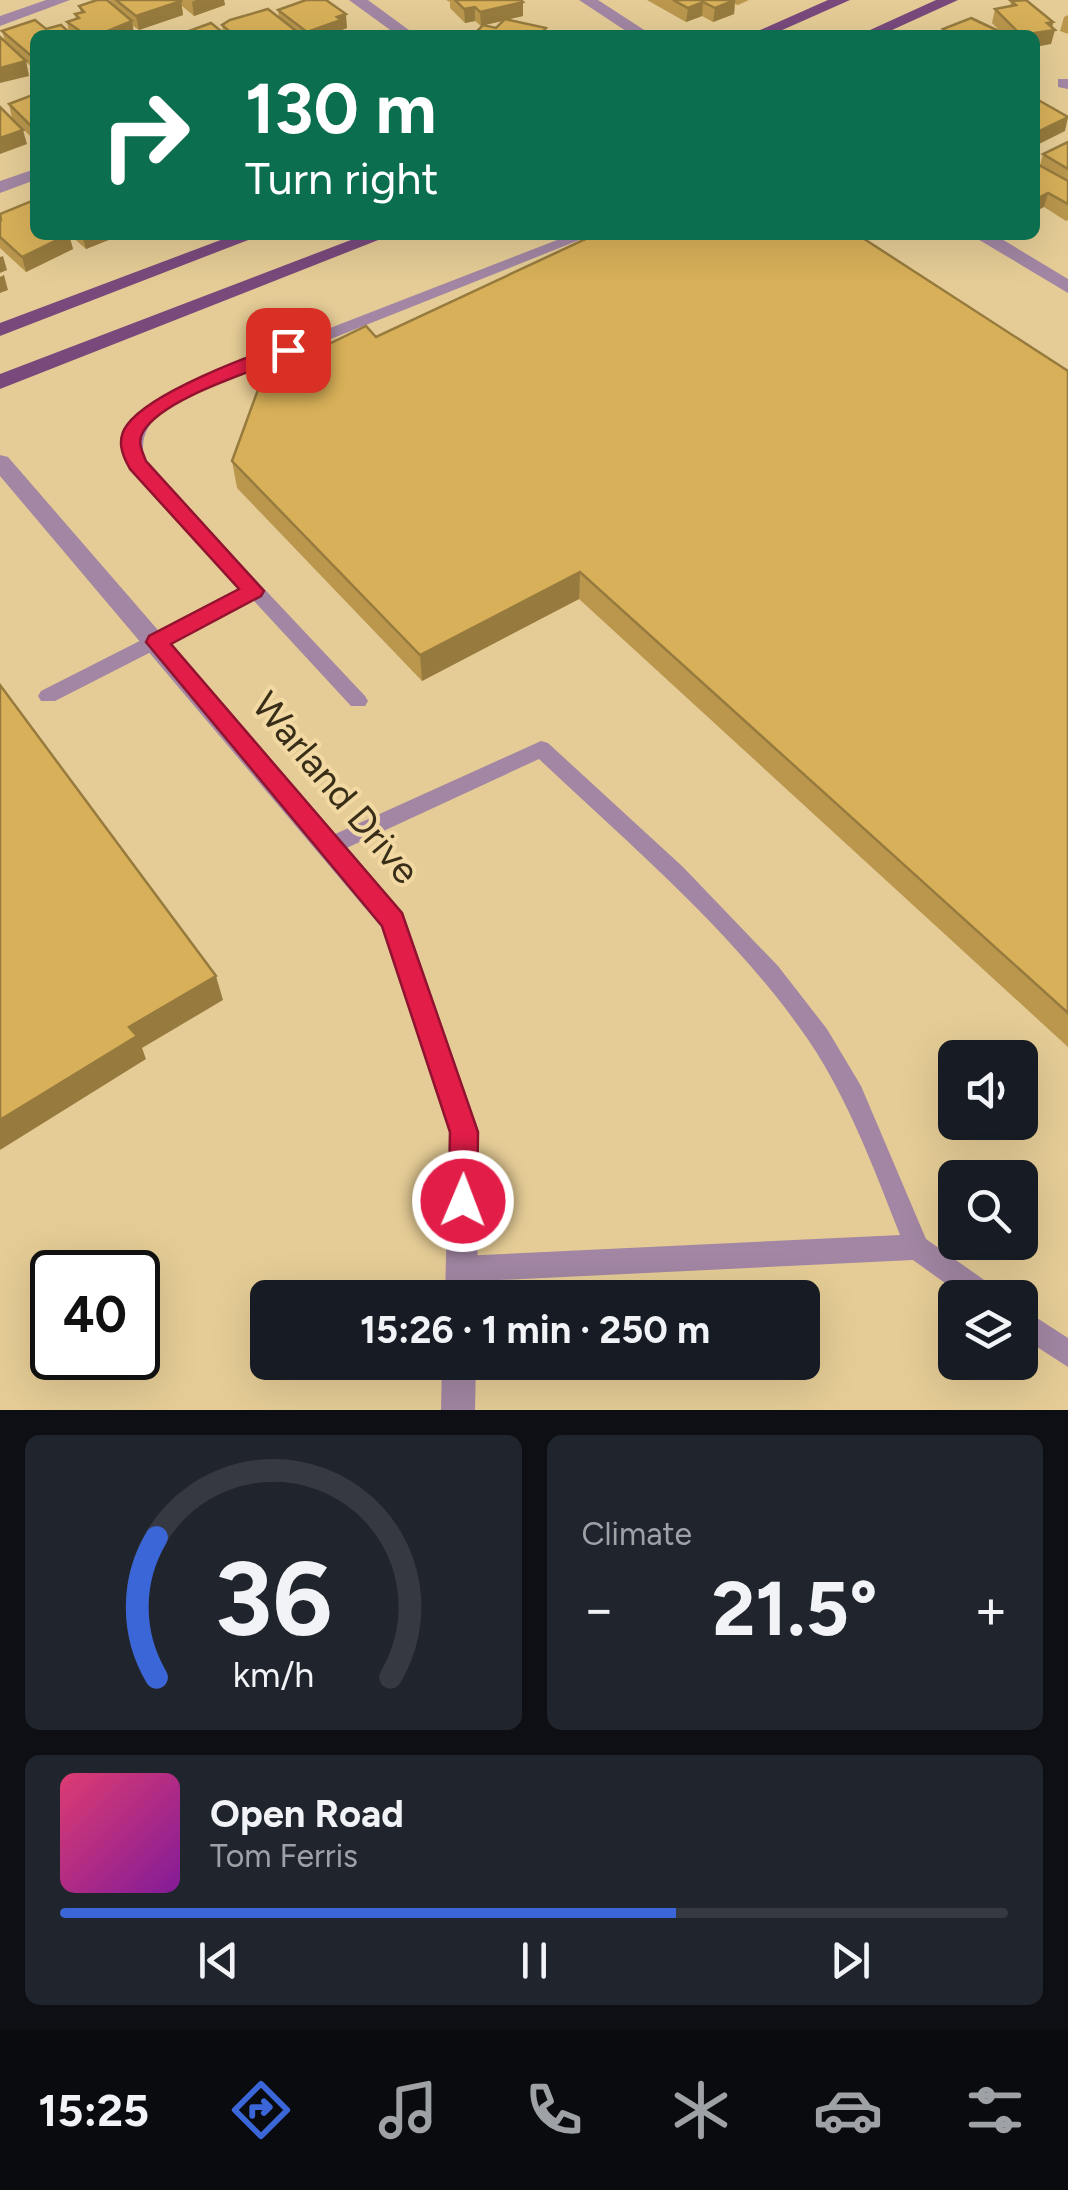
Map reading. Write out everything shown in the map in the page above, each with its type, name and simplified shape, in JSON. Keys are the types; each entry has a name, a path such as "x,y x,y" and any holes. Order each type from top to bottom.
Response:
{"main road":[{"path":"769,30 842,0"},
{"path":"880,30 950,0"},
{"path":"0,330 238,240"},
{"path":"0,382 368,240"}],"street":[{"path":"0,21 62,0"},
{"path":"358,0 397,30"},
{"path":"588,0 636,30"},
{"path":"0,187 30,176"},
{"path":"990,240 1064,280"},
{"name":"Warland Drive","path":"0,462 393,920 464,1132 462,1280"},
{"path":"457,1380 458,1410"}],"lane":[{"path":"358,701 137,464 130,446 134,429 146,416 189,389 571,240"},
{"path":"48,696 254,591"},
{"path":"330,846 541,750 720,919 800,1010 871,1127 916,1247 963,1280"},
{"path":"462,1270 916,1247"},
{"path":"1038,1333 1068,1354"}],"building":[{"path":"107,0 132,21 110,30 79,30 67,22 84,12 79,6"},
{"path":"116,0 180,0 181,1 136,16"},
{"path":"306,0 326,0 346,14 337,17 341,20 304,30 278,10"},
{"path":"455,0 523,2 480,12 475,7 464,9"},
{"path":"673,0 735,0 715,8 703,2 688,8"},
{"path":"1026,0 1053,22 1047,23 1055,30 1016,30 995,9 1016,5 1011,1"},
{"path":"268,9 295,30 228,30 222,25"},
{"path":"971,18 996,30 945,30"},
{"path":"505,19 546,28 478,30 483,25 496,28"},
{"path":"35,20 46,29 61,25 66,30 30,30 30,55 2,31"},
{"path":"211,23 220,30 192,30"},
{"path":"0,37 26,61 0,68"},
{"path":"30,96 30,125 9,104"},
{"path":"1040,101 1068,117 1040,131"},
{"path":"0,107 23,130 0,138"},
{"path":"1068,142 1068,169 1043,154"},
{"path":"1040,166 1068,181 1068,204 1048,193 1040,197"},
{"path":"30,202 30,240 57,240 22,257 0,237 0,214"},
{"path":"583,240 866,240 1068,371 1068,1013 580,572 420,655 232,461 263,376 366,326 376,337"},
{"path":"0,685 216,976 129,1027 137,1036 0,1120"}],"route":[{"path":"288,350 162,402 134,429 130,446 137,464 254,591 157,642 393,920 464,1132 463,1201"}]}
